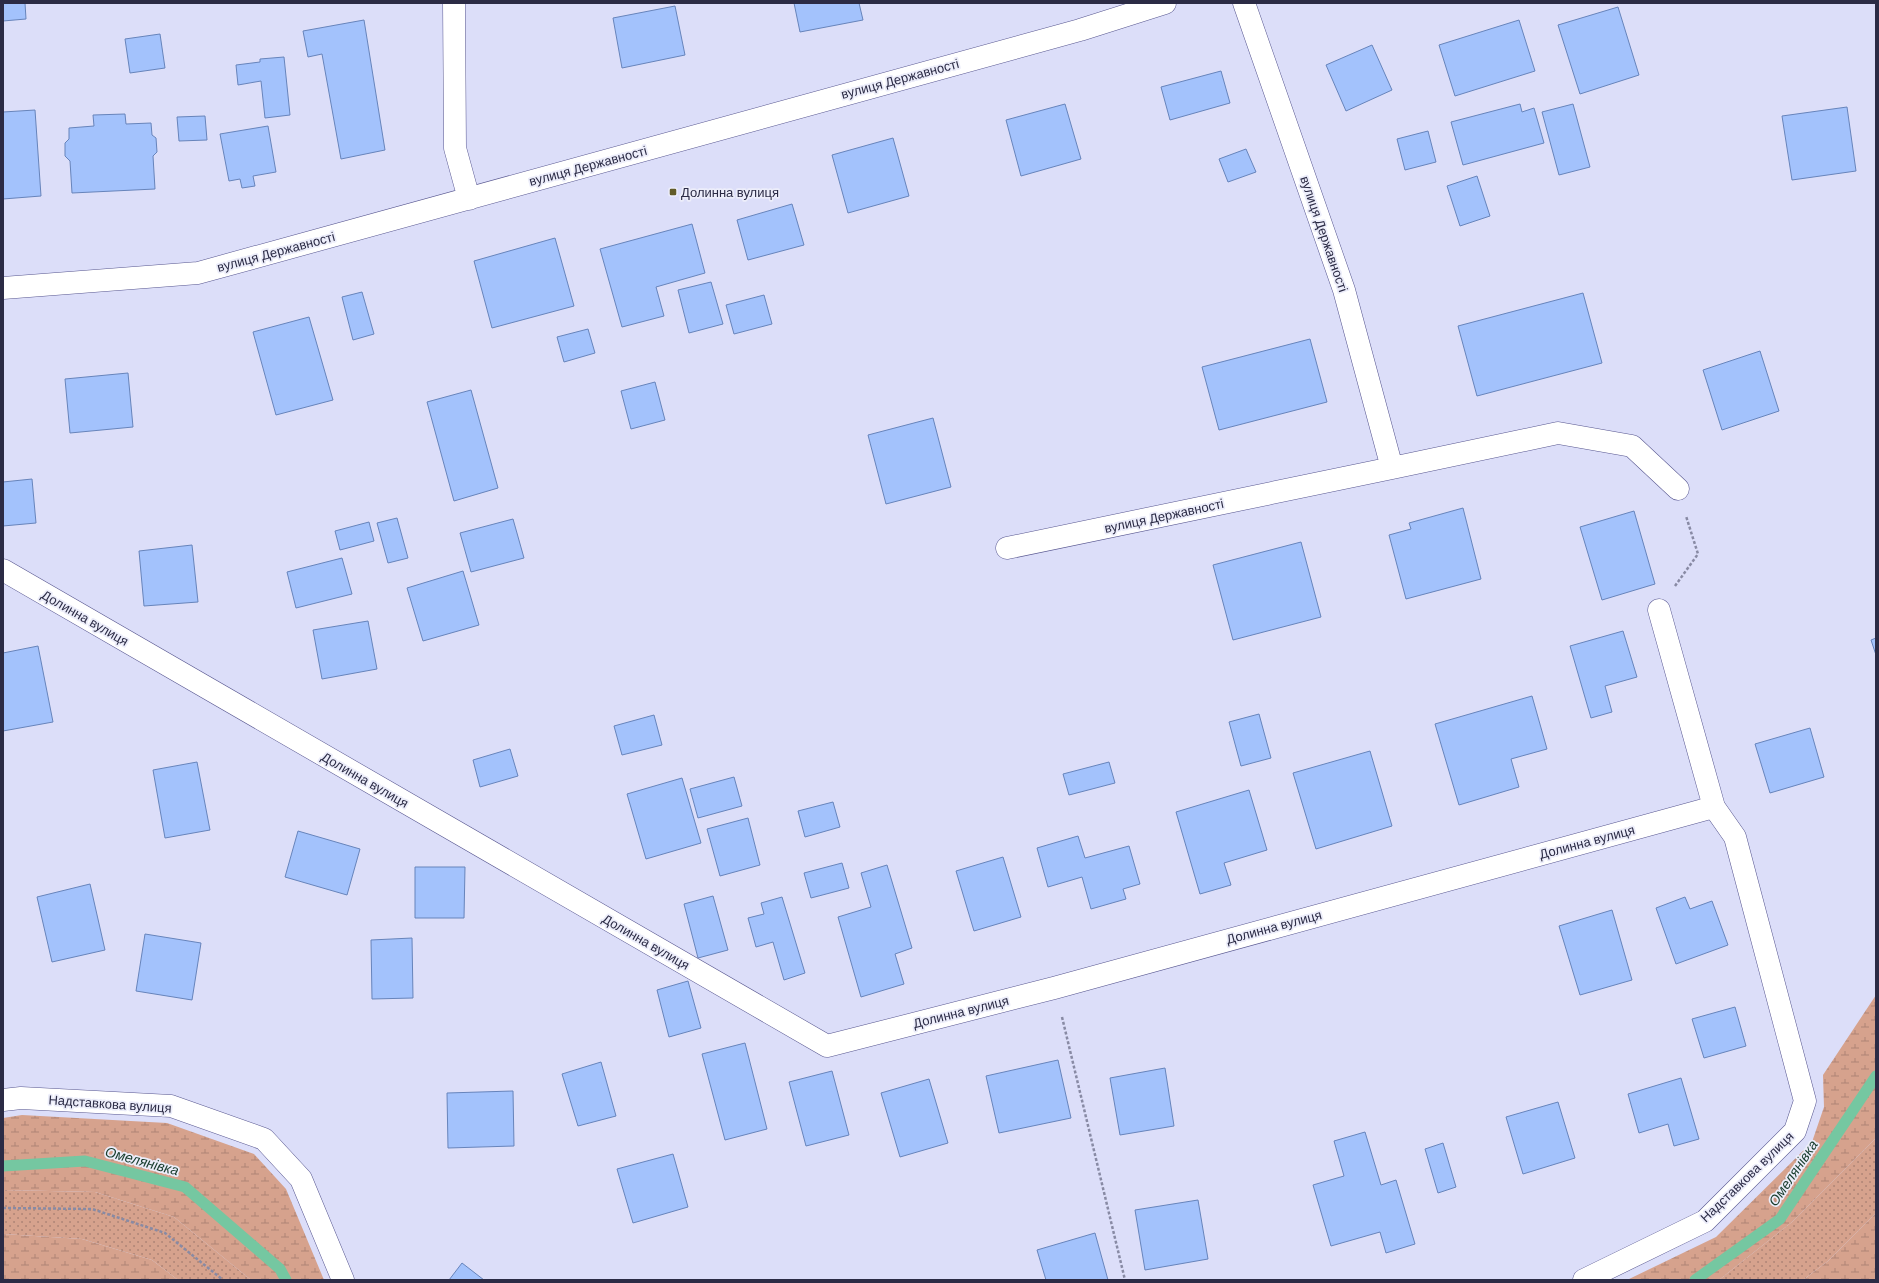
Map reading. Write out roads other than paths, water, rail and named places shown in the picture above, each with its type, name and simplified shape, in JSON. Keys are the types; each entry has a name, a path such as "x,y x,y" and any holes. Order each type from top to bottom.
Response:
{"street":[{"path":"454,3 455,148 469,199"},
{"name":"вулиця Державності","path":"3,288 198,273 1080,30 1165,3"},
{"name":"вулиця Державності","path":"1244,3 1344,290 1392,468"},
{"name":"вулиця Державності","path":"1007,548 1558,433 1632,446 1678,489"},
{"name":"Долинна вулиця","path":"3,570 827,1046 1054,988 1714,807"},
{"path":"1659,610 1714,807"},
{"name":"Надставкова вулиця","path":"1584,1280 1705,1221 1795,1131 1805,1101 1735,837 1714,807"},
{"name":"Надставкова вулиця","path":"3,1100 21,1098 171,1106 264,1139 301,1179 343,1280"}],"waterway":[{"name":"Омелянівка","path":"1695,1280 1780,1219 1876,1076"},
{"name":"Омелянівка","path":"3,1166 85,1161 185,1187 280,1269 286,1280"}],"place":[{"name":"Долинна вулиця","path":"673,192"}]}
